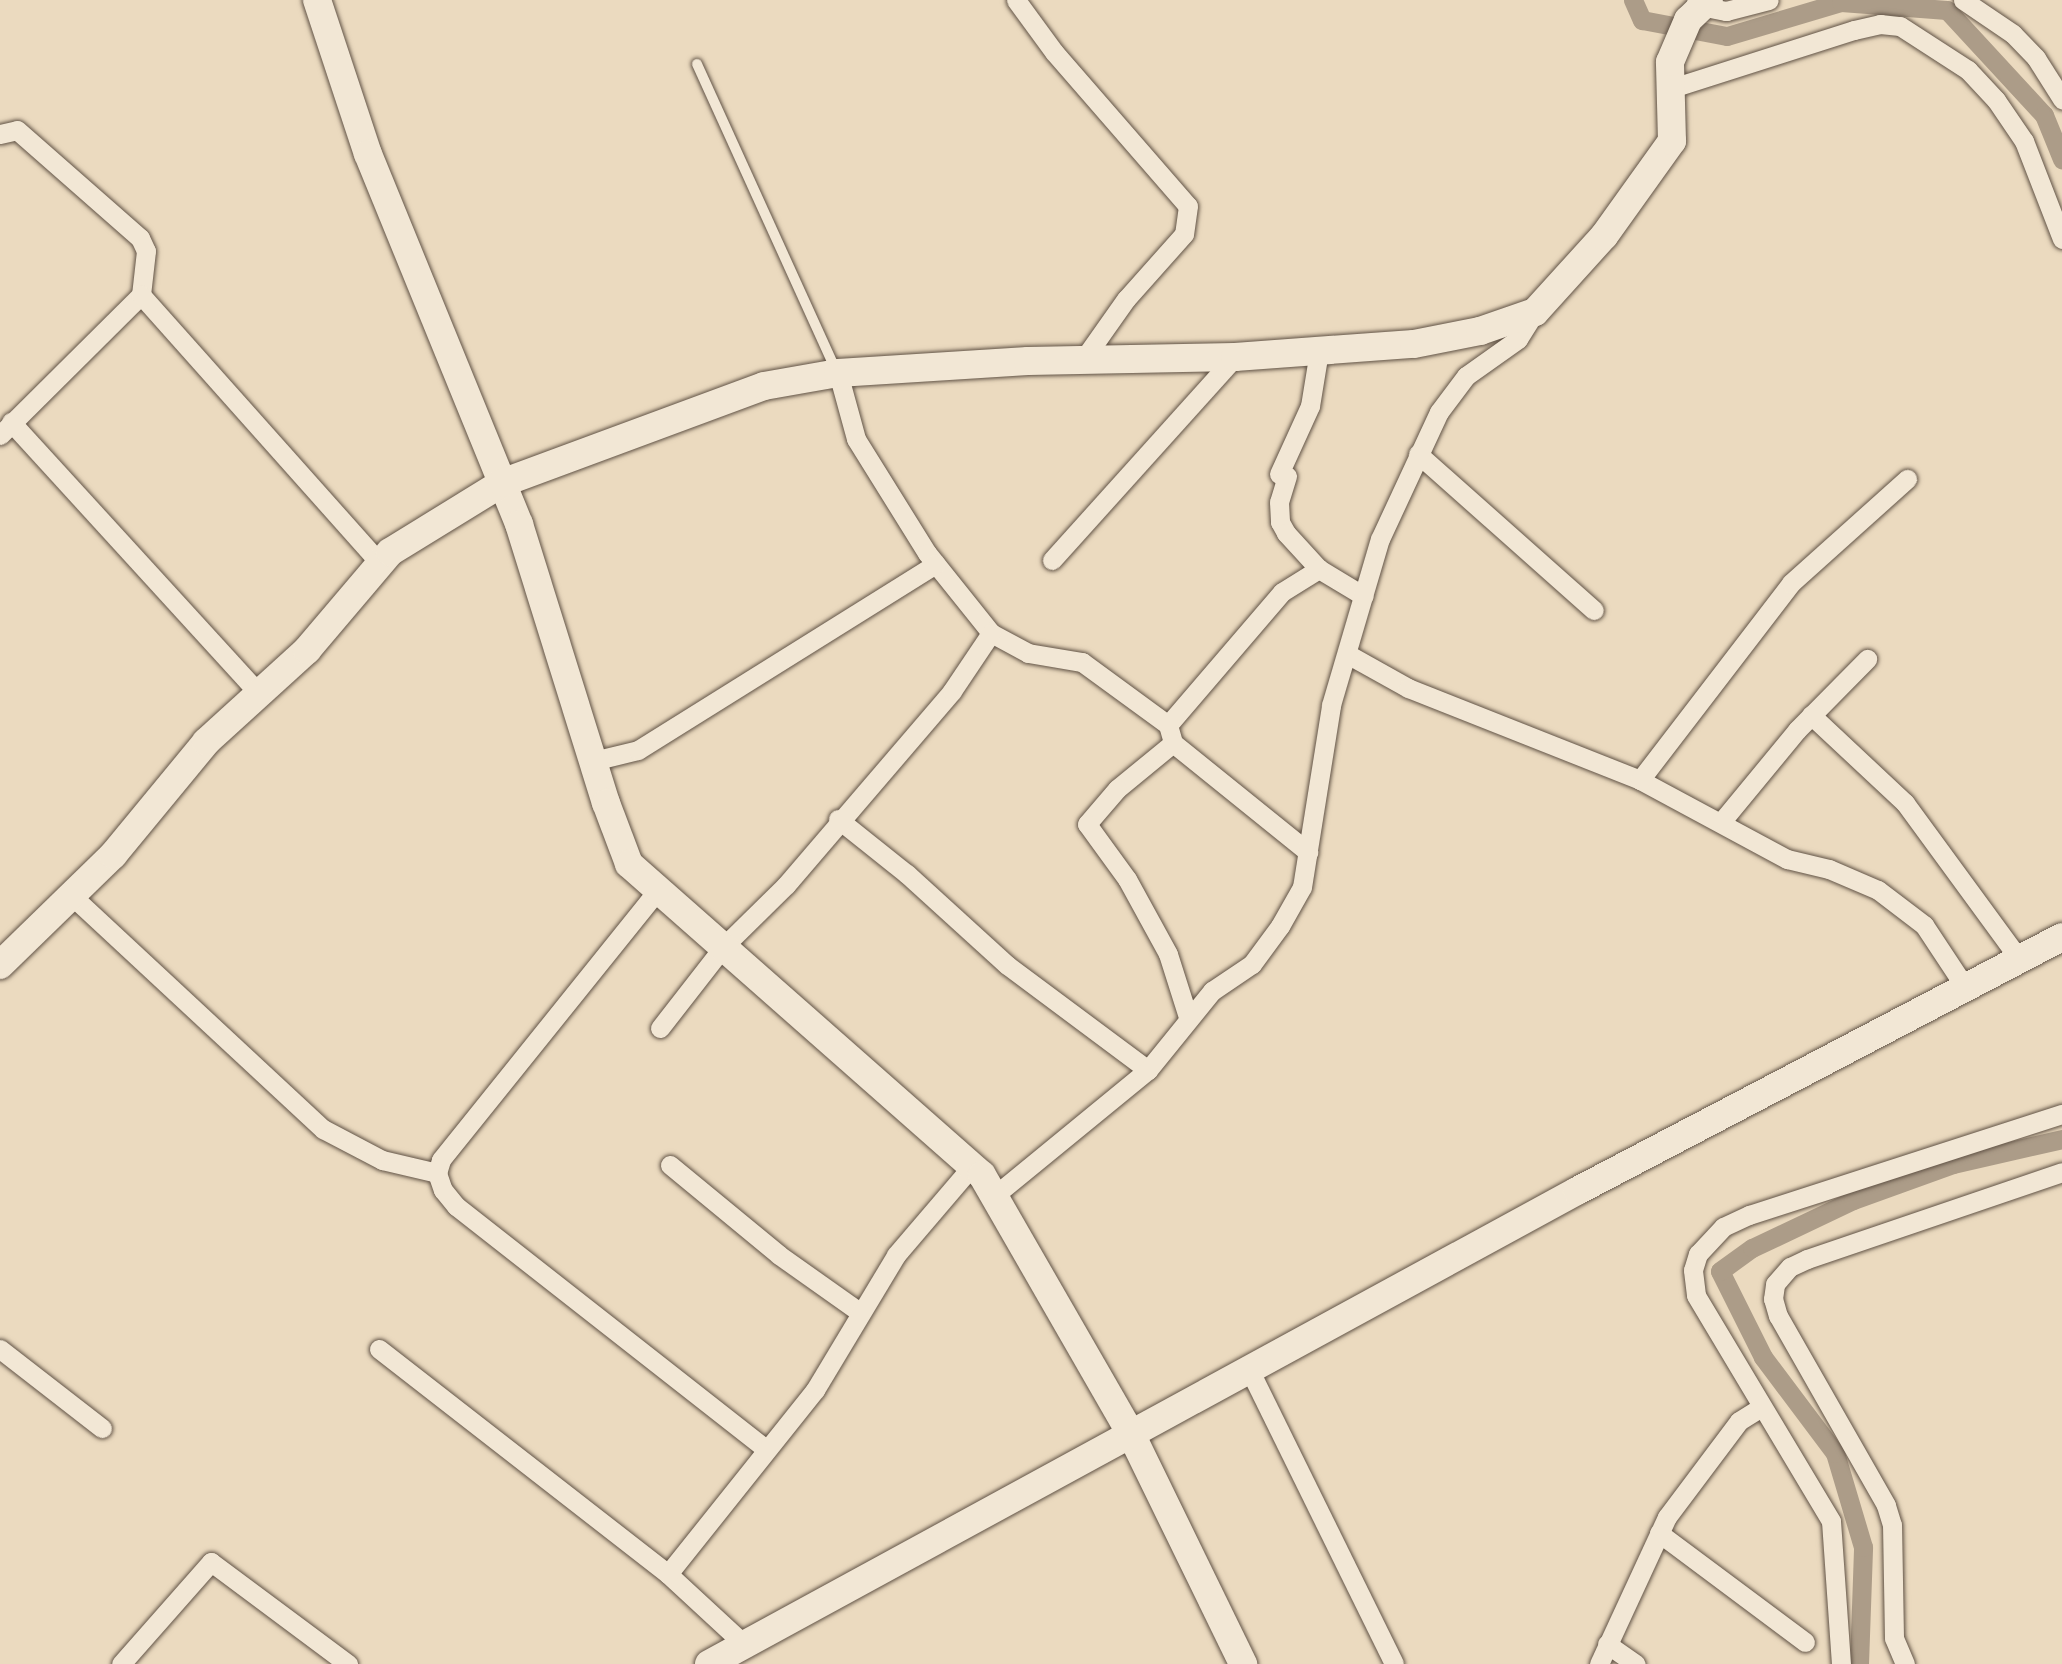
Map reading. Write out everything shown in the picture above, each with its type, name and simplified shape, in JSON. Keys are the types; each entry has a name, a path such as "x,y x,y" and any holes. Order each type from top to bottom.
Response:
{"street":[{"path":"317,0 368,154 502,483 629,864 971,1166 993,1196 1132,1436 1242,1664"},
{"path":"1016,0 1054,52 1188,206 1184,234 1126,299 1083,360"},
{"path":"993,1196 1148,1070 1188,1017 1212,991 1252,964 1280,926 1302,887 1314,792 1331,705 1349,655 1380,539 1439,412 1466,376 1518,339 1535,312 1604,236 1672,141 1670,75 1697,7 1726,11 1769,0"},
{"path":"1963,0 2013,34 2036,58 2062,99"},
{"path":"1670,75 1854,30 1900,26 1968,70 1996,100 2024,141 2062,239"},
{"path":"0,134 17,130 35,143 140,239 146,251 141,295 5,429 259,694"},
{"path":"141,295 380,563"},
{"path":"0,965 113,855 206,742 307,650 390,552 502,483 764,386 838,373 1083,360 1235,357 1414,344 1480,331 1535,312"},
{"path":"1319,351 1310,405 1283,475 1279,502 1280,522 1296,547 1319,569 1364,596"},
{"path":"1052,560 1235,357"},
{"path":"838,373 856,439 936,564 991,633 1028,653 1082,662 1308,852"},
{"path":"1418,454 1594,610"},
{"path":"1640,780 1791,583 1908,479"},
{"path":"593,761 638,750 936,564"},
{"path":"1188,1017 1168,954 1127,879 1087,824 1170,734 1282,592 1319,569"},
{"path":"660,1028 723,947 786,885 838,819 952,691 991,633"},
{"path":"1349,655 1408,688 1640,780 1723,821 1787,859 1829,869 1878,890 1924,925 1965,987"},
{"path":"1723,821 1811,715 1867,659"},
{"path":"1811,715 1905,803 2019,959"},
{"path":"838,819 907,874 1007,965 1148,1070"},
{"path":"657,891 441,1160 437,1174 443,1190 466,1214 766,1449"},
{"path":"71,895 323,1129 382,1160 437,1174"},
{"path":"709,1664 1132,1436 1589,1184 2062,937"},
{"path":"1841,1664 1831,1521 1750,1414 1696,1295 1693,1270 1707,1240 1749,1215 2062,1114"},
{"path":"670,1165 779,1255 861,1313"},
{"path":"668,1574 815,1390 896,1255 971,1166"},
{"path":"1905,1664 1894,1638 1893,1546 1886,1505 1779,1316 1773,1298 1775,1284 1790,1267 1807,1259 2062,1172"},
{"path":"0,1349 102,1427"},
{"path":"379,1349 668,1574 745,1645"},
{"path":"1250,1371 1394,1664"},
{"path":"1599,1664 1659,1533 1750,1414"},
{"path":"1659,1533 1805,1642"},
{"path":"121,1664 211,1562 348,1664"},
{"path":"1607,1644 1636,1664"}],"lane":[{"path":"697,64 838,373"}],"waterway":[{"path":"1633,0 1642,20 1727,36 1841,2 1947,10 2044,115 2062,159"},
{"path":"1859,1664 1863,1547 1835,1453 1763,1357 1720,1271 1752,1248 1853,1200 1953,1164 2062,1139"}]}
